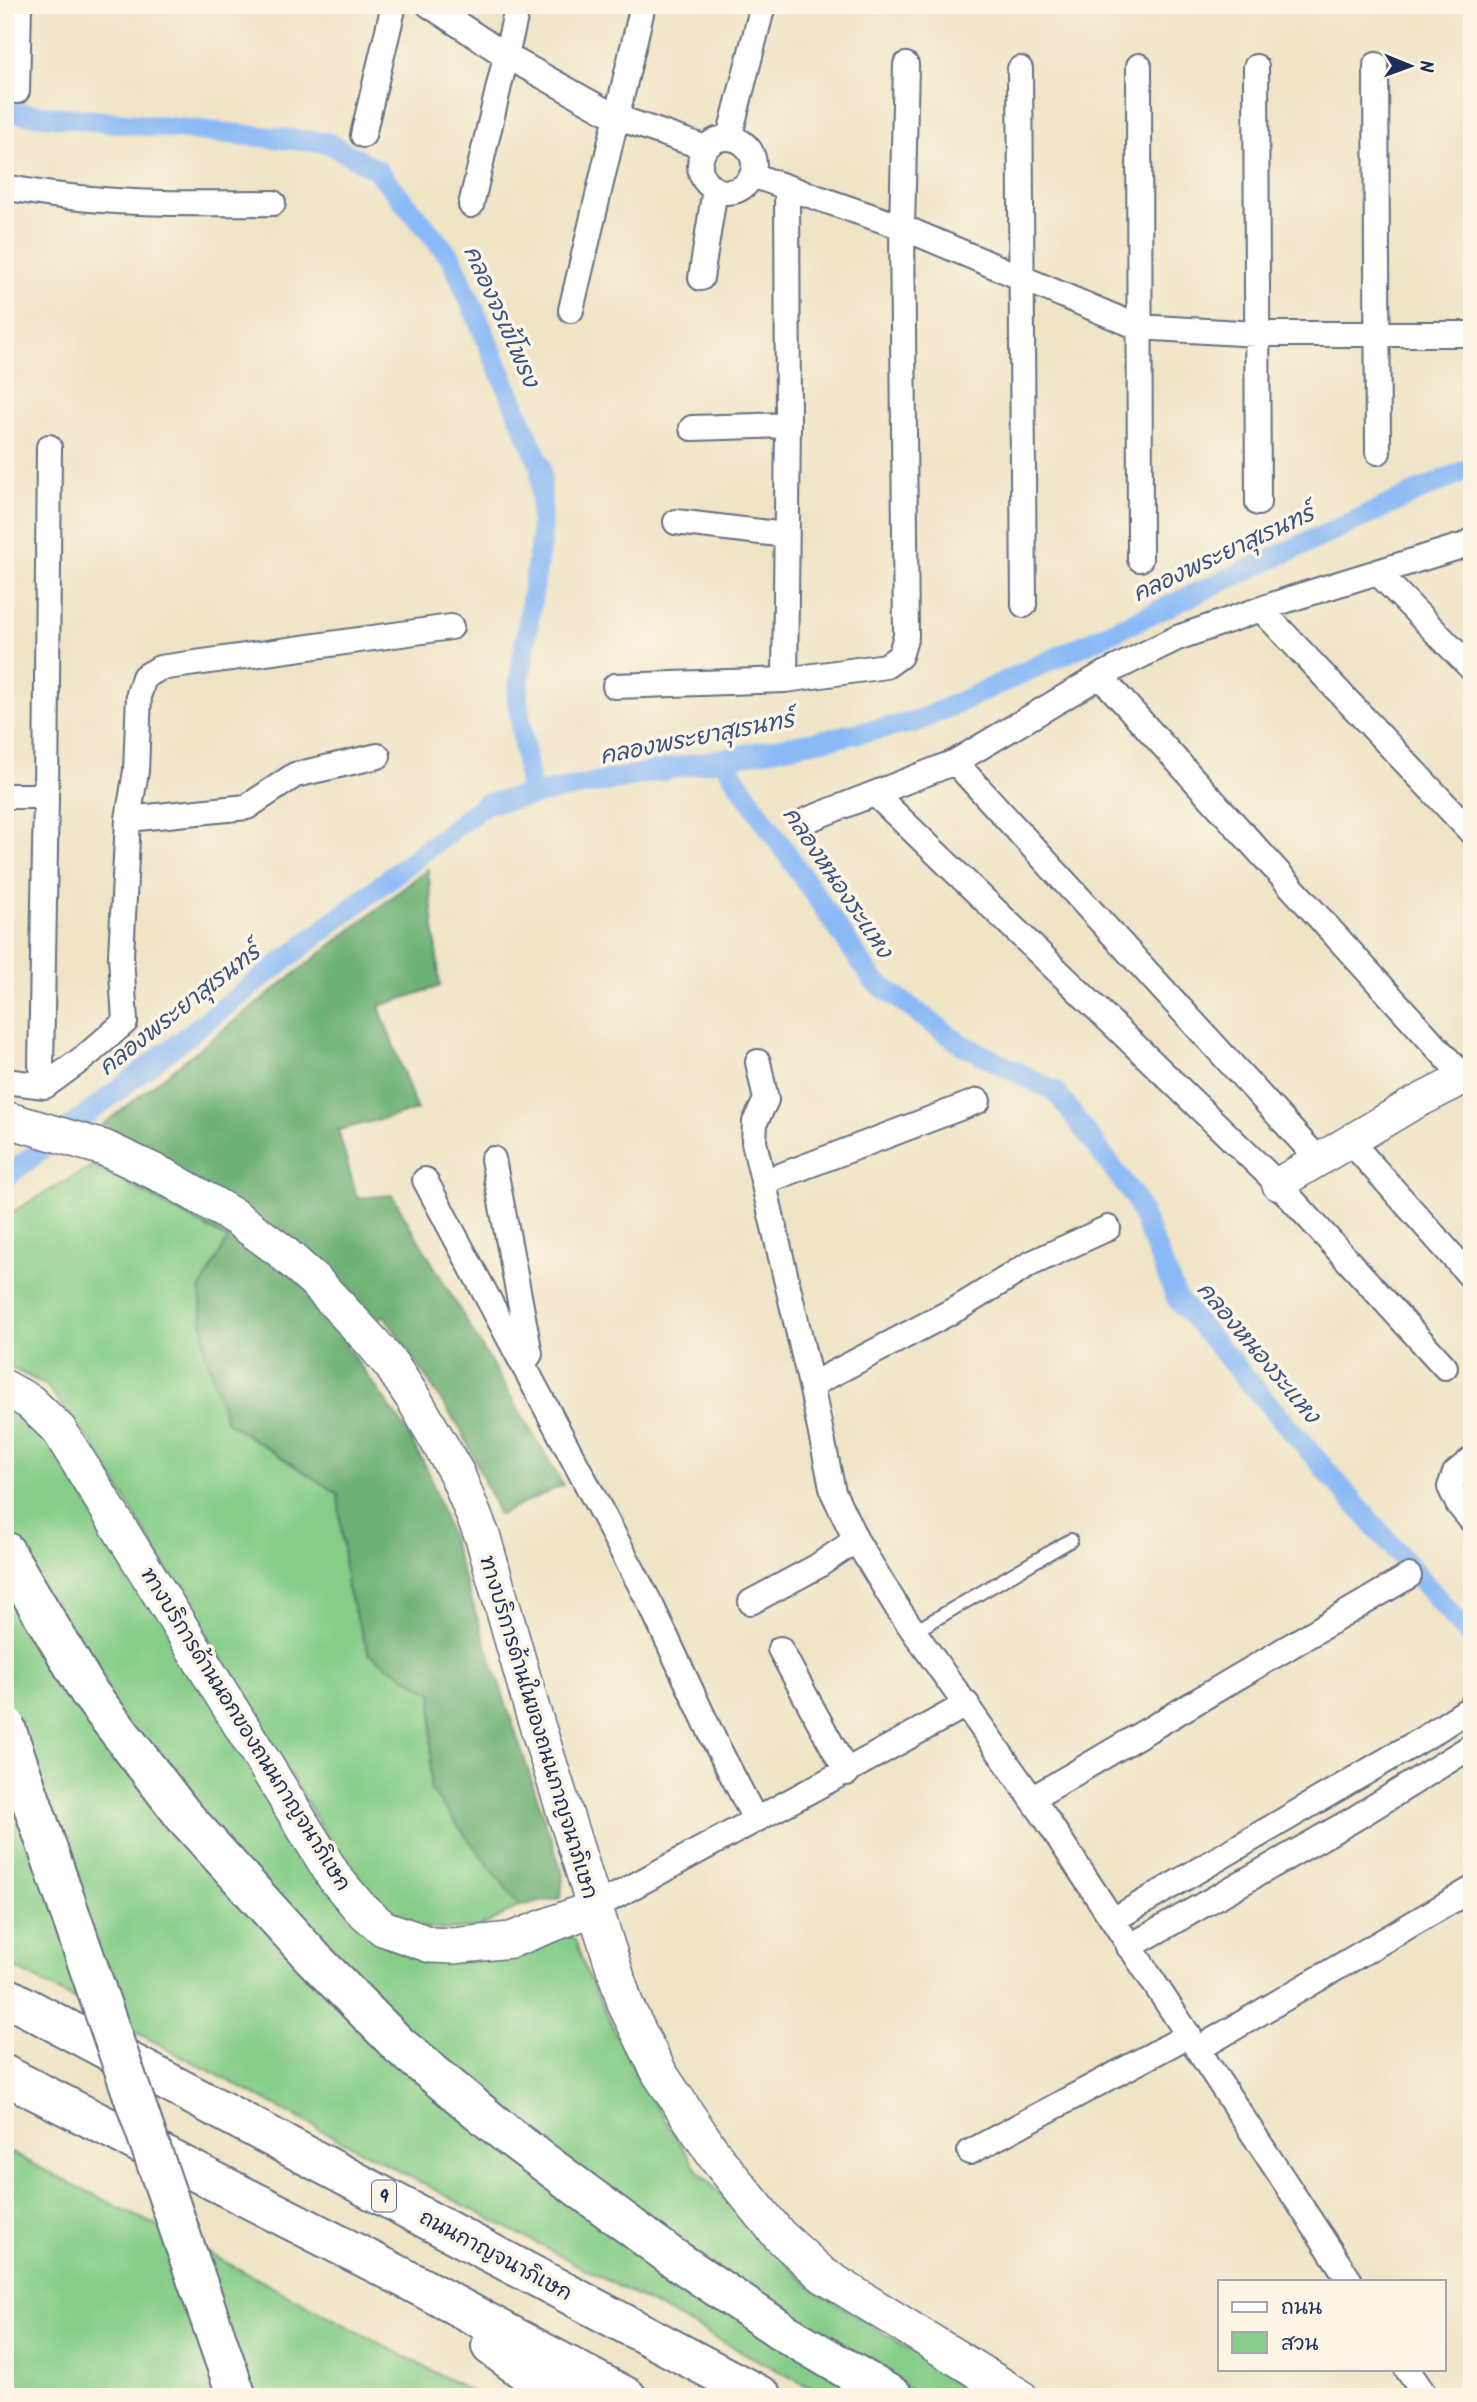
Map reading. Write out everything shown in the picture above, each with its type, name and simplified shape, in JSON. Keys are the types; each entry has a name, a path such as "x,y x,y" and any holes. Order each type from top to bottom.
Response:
{"highway":[{"path":"5,1551 90,1694 184,1816 313,1958 400,2046 510,2137 672,2257 782,2331 894,2397"},
{"path":"5,1726 237,2397"},
{"name":"ถนนกาญจนาภิเษก","path":"5,1996 763,2397"},
{"path":"5,2075 391,2271 627,2397"},
{"path":"391,2271 559,2397"}],"main road":[{"name":"ทางบริการด้านในของถนนกาญจนาภิเษก","path":"5,1119 104,1148 166,1177 234,1217 280,1250 315,1281 392,1366 457,1474 483,1538 532,1709 626,2006 660,2074 718,2159 779,2235 823,2275 1020,2397"},
{"name":"ทางบริการด้านนอกของถนนกาญจนาภิเษก","path":"5,1388 30,1402 59,1430 335,1878 360,1908 383,1928 431,1945 453,1946 512,1940 594,1908"}],"street":[{"path":"17,91 19,5"},
{"path":"363,135 394,5"},
{"path":"429,5 505,55 616,117 706,148"},
{"path":"471,205 518,5"},
{"path":"571,310 643,5"},
{"path":"729,138 763,5"},
{"path":"615,686 785,680 886,666 900,656 906,636 902,227 906,65"},
{"path":"1377,65 1378,452"},
{"path":"1139,66 1140,559"},
{"path":"1256,67 1258,503"},
{"path":"1020,69 1024,605"},
{"path":"729,138 747,146 754,164 747,183 738,190 727,192 715,189 706,182 702,174 701,156 706,148 716,140 729,138"},
{"path":"752,174 902,227 1138,327 1256,334 1472,334"},
{"path":"5,187 34,193 174,204 273,203"},
{"path":"785,680 787,188"},
{"path":"701,278 715,189"},
{"path":"692,428 788,425"},
{"path":"41,1066 49,447"},
{"path":"676,522 786,535"},
{"path":"807,820 955,762 1100,676 1177,638 1465,545 1472,540"},
{"path":"1377,572 1472,669"},
{"path":"1261,609 1472,833"},
{"path":"5,1081 45,1086 86,1056 125,1022 121,956 128,819 136,771 139,694 144,677 160,668 451,627"},
{"path":"1100,676 1469,1079 1409,1105 1278,1185"},
{"path":"128,819 247,807 295,775 377,756"},
{"path":"955,762 1319,1160"},
{"path":"875,794 1278,1185 1445,1367"},
{"path":"5,796 46,796"},
{"path":"758,1062 766,1100 754,1122 754,1142 833,1492 856,1541 898,1609 1032,1798 1349,2280"},
{"path":"764,1182 978,1101"},
{"path":"1350,1141 1472,1278"},
{"path":"493,1159 524,1356 662,1602 760,1816"},
{"path":"425,1180 512,1346 524,1356"},
{"path":"811,1385 960,1307 1031,1264 1108,1228"},
{"path":"1472,1459 1455,1474 1450,1487 1458,1504 1472,1521"},
{"path":"751,1602 816,1567 856,1541"},
{"path":"1032,1798 1409,1576"},
{"path":"780,1649 847,1773"},
{"path":"594,1908 760,1816 847,1773 967,1704"},
{"path":"1112,1920 1426,1737 1472,1707"},
{"path":"1426,1737 1445,1762"},
{"path":"1129,1947 1354,1819 1472,1746"},
{"path":"970,2152 1193,2042 1472,1889"},
{"path":"1408,2370 1426,2397"}],"lane":[{"path":"915,1630 1071,1540"}],"green space":[{"path":"428,869 440,986 379,1006 417,1110 338,1130 357,1198 392,1195 563,1485 499,1515 463,1433 384,1315 346,1346 402,1424 429,1473 563,1875 561,1898 520,1906 430,1789 433,1694 369,1654 347,1589 338,1494 226,1421 205,1351 200,1290 228,1239 94,1165 77,1145"},
{"path":"94,1165 228,1239 200,1290 225,1421 338,1494 347,1589 369,1654 433,1694 430,1789 520,1906 478,1928 443,1930 401,1925 362,1895 93,1445 46,1385 5,1365 5,1216"},
{"path":"5,1401 35,1423 373,1938 408,1956 433,1959 562,1933 575,1940 587,1974 639,2080 697,2169 811,2287 985,2397 921,2397 680,2245 866,2397 828,2397 5,1963"},
{"path":"5,2150 168,2232 482,2397 5,2397"}],"waterway":[{"name":"คลองจรเข้โพรง","path":"5,112 328,143 377,170 452,259 541,467 541,538 517,697 531,796"},
{"name":"คลองพระยาสุเรนทร์","path":"5,1178 485,804 916,722 1472,467"},
{"name":"คลองหนองระแหง","path":"722,759 873,980 961,1044 1056,1092 1135,1198 1177,1299 1472,1638"}]}
